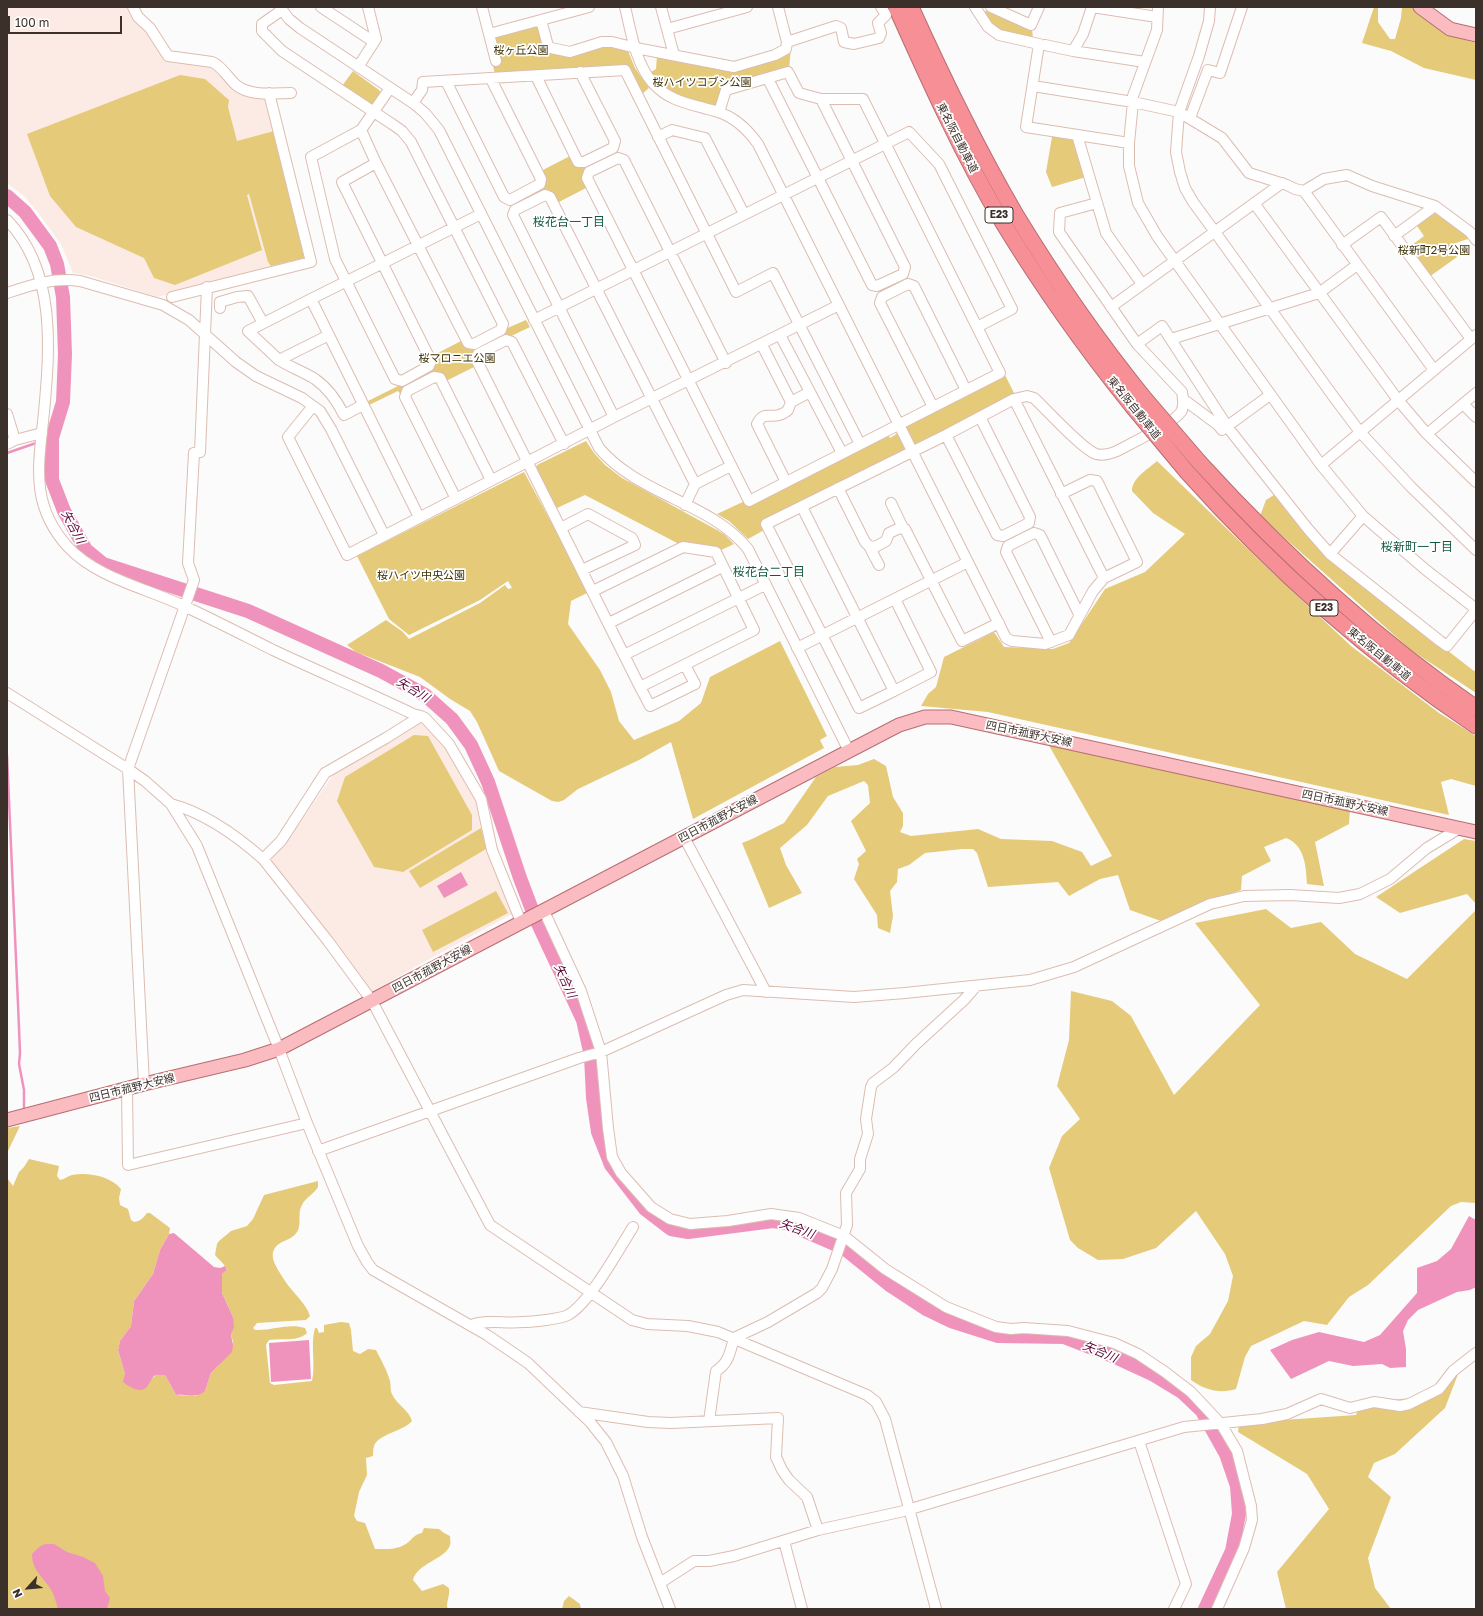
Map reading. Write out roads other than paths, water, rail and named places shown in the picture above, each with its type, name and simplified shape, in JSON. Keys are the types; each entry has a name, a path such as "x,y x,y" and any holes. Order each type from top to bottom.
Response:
{"highway":[{"name":"東名阪自動車道","path":"896,7 944,114 1003,223 1051,297 1108,376 1200,463 1260,526 1346,608 1424,671 1476,708"},
{"name":"東名阪自動車道","path":"911,7 957,106 1016,215 1043,258 1120,368 1138,403 1187,472 1248,537 1336,618 1415,683 1476,726"}],"main road":[{"path":"1420,7 1450,29 1476,36"},
{"name":"四日市菰野大安線","path":"7,1120 127,1088 245,1060 279,1048 372,1001 899,725 925,717 951,717 1460,828 1476,830"}],"street":[{"path":"133,7 138,17 150,28 168,56 217,64 237,86 253,93 291,93"},
{"path":"321,7 374,42"},
{"path":"358,67 376,39 368,7"},
{"path":"482,7 496,61"},
{"path":"490,34 588,7"},
{"path":"625,7 641,64 646,73 659,89 685,104 719,112 742,126 754,138 1006,638 1012,641 1045,644 1069,634 1093,591 1104,578 1137,562 1097,481 1090,480 1062,494"},
{"path":"661,7 674,55"},
{"path":"667,29 747,7"},
{"path":"541,20 548,46 551,48 570,52 602,42 612,42 636,48 734,66 774,55 786,49 787,42 779,7"},
{"path":"787,42 836,26 841,28 844,42 854,44 879,38 882,33 878,23 886,15 880,7"},
{"path":"975,7 985,23 996,33 1008,38 1039,44 1026,127 1128,143"},
{"path":"991,7 1031,25 1040,7"},
{"path":"1073,51 1083,34 1092,7 1158,12 1157,30 1133,96 1128,143 1129,166 1138,203 1157,236 1270,395 1321,465 1363,516 1426,570 1476,610 1447,646 1330,554 1283,498 1227,426 1162,326 1137,344"},
{"path":"1210,7 1209,22 1200,56 1179,112 1176,147 1180,172 1185,188 1214,232 1360,432 1411,487 1476,550"},
{"path":"1190,118 1208,70 1220,73 1242,7"},
{"path":"361,130 376,163 468,343 474,344 501,330 503,324 412,142 392,124 282,51 262,31 262,24 281,8 300,28 413,103 425,113 439,130 599,448 616,465 632,476 720,523 738,538 748,549 849,751"},
{"path":"1046,46 1145,62"},
{"path":"413,103 422,90 423,82 625,70 736,292 773,273 860,444"},
{"path":"536,76 578,162 584,162 613,148 615,141 580,72"},
{"path":"719,112 726,90 788,72 799,93 821,99 863,99 1000,373 749,501 587,178 589,172 618,158 624,160 726,363"},
{"path":"446,81 504,197 510,200 540,184 541,179 491,79"},
{"path":"768,79 872,285 878,286 903,274"},
{"path":"1033,86 1133,102 1179,112 1222,138 1249,173 1304,191 1434,370"},
{"path":"376,163 342,182 431,361 429,366 402,381 395,379 335,259 311,156 361,130 390,88"},
{"path":"172,297 311,262 269,93"},
{"path":"821,99 905,267 903,274 908,284 914,286 966,390"},
{"path":"658,137 672,130 705,138 744,214"},
{"path":"534,320 909,132 939,164 1012,309 977,327"},
{"path":"1077,135 1106,233 1142,284"},
{"path":"1304,191 1324,179 1347,175 1372,186 1435,206 1470,232 1476,240"},
{"path":"1111,307 1282,183"},
{"path":"614,417 513,215 515,210 545,195 550,197 695,484"},
{"path":"895,599 931,672 858,708 766,524 946,435 1014,399 1027,396 1034,398 1083,446 1093,452 1106,455 1118,452 1174,420 1182,411 1183,399 1182,392 1179,387 1137,344 1059,232 1060,213 1096,203"},
{"path":"1254,203 1398,400 1427,434 1476,482"},
{"path":"1394,236 1435,206"},
{"path":"344,415 338,403 320,383 279,360 248,331 481,214"},
{"path":"1321,465 1474,337 1394,236 1381,217 1342,245"},
{"path":"7,220 26,246 36,265 41,282 47,338 46,392 38,479 42,502 52,525 68,547 95,569 185,604 272,649 413,714 422,716 449,744 481,799 492,850 523,921"},
{"path":"1171,339 1319,293 1357,265"},
{"path":"7,293 41,282 70,279 97,285 163,305 189,320 236,362 256,376 302,398 320,412 328,423 384,535"},
{"path":"882,297 908,284"},
{"path":"878,286 882,297 880,303 933,407"},
{"path":"144,1084 128,769 194,580 188,563 194,453 200,452 207,287"},
{"path":"220,308 220,302 237,297 248,296 263,323"},
{"path":"311,299 419,517"},
{"path":"313,406 288,437 347,555 614,417 839,306"},
{"path":"279,360 329,335"},
{"path":"780,335 842,453"},
{"path":"564,444 512,342 506,340 478,354 476,359 650,706 695,684 685,665"},
{"path":"762,344 791,402"},
{"path":"456,498 405,397 407,391 434,376 440,378 492,480"},
{"path":"786,482 757,424 760,418 766,415 779,415 788,410 791,402 810,392"},
{"path":"1427,434 1476,393"},
{"path":"1183,399 1218,425 1222,430 1270,395"},
{"path":"1014,399 1104,578"},
{"path":"1463,404 1476,417"},
{"path":"334,420 363,405"},
{"path":"7,414 11,442 42,435"},
{"path":"980,417 1030,517 1029,523 1034,534"},
{"path":"946,435 997,535 1003,536 1029,523"},
{"path":"685,505 695,484 731,466"},
{"path":"838,488 865,542 869,546 879,565"},
{"path":"891,503 903,528 906,529 962,641 999,623"},
{"path":"802,507 894,690"},
{"path":"561,528 588,514 632,538 635,545 582,570"},
{"path":"1330,554 1363,516"},
{"path":"869,546 875,547 886,541 889,533 903,528"},
{"path":"1008,546 1034,534 1040,535 1079,614"},
{"path":"1003,536 1008,546 1006,552 1051,642"},
{"path":"593,591 683,547 716,552 754,630 640,687"},
{"path":"797,648 968,562"},
{"path":"609,623 722,567"},
{"path":"624,655 765,584"},
{"path":"7,693 128,769 145,781 171,804 197,846 279,1048 318,1151 358,1246 367,1262 373,1270 471,1325 528,1363 590,1422 606,1442 623,1476 642,1537 670,1609"},
{"path":"263,859 281,841 325,772 422,716"},
{"path":"171,804 183,807 229,833 263,859 328,941 372,1001 490,1225 632,1320 647,1324 688,1326 718,1332 867,1395 876,1402 885,1419 936,1609"},
{"path":"318,1151 579,1058 600,1052 726,995 743,990 854,997 1030,980 1074,967 1210,904 1244,896 1290,895 1339,898 1360,894 1390,879 1427,848 1460,828"},
{"path":"684,837 766,992"},
{"path":"544,911 581,991 600,1052 612,1157 621,1173 651,1207 670,1219 690,1224 728,1221 771,1214 799,1218 843,1238 885,1269 946,1308 996,1327 1068,1331 1114,1343 1138,1354 1191,1392 1219,1424 1237,1450 1251,1506 1252,1520 1244,1548 1217,1609"},
{"path":"709,1421 716,1371 724,1366 734,1338 768,1322 817,1293 822,1288 834,1262 847,1225 846,1192 860,1169 860,1159 868,1134 866,1119 873,1083 893,1068 916,1044 965,999 976,986"},
{"path":"127,1088 128,1165 307,1123"},
{"path":"471,1325 480,1322 523,1322 567,1316 574,1311 591,1293 633,1227"},
{"path":"660,1583 694,1561 709,1561 734,1556 818,1530 909,1509 1184,1427 1262,1419 1287,1414 1321,1399 1350,1408 1374,1402 1400,1406 1409,1404 1439,1389 1453,1372 1476,1353"},
{"path":"579,1412 648,1422 671,1423 778,1418 776,1457 789,1480 807,1497 818,1530"},
{"path":"1139,1441 1186,1584 1174,1609"},
{"path":"784,1541 802,1609"}],"waterway":[{"name":"矢合川","path":"7,196 25,212 50,246 57,264 63,297 65,354 63,402 52,438 52,480 64,511 86,550 103,564 248,611 381,671 425,695 452,719 471,745 488,782 534,915 583,1020 591,1056 593,1098 598,1132 611,1165 645,1209 671,1229 688,1232 773,1221 786,1223 844,1248 891,1286 926,1309 951,1321 998,1336 1064,1337 1115,1357 1154,1375 1182,1392 1202,1411 1226,1454 1237,1486 1239,1514 1232,1551 1205,1609"},
{"path":"43,441 52,438"},
{"path":"7,453 39,442"},
{"path":"7,755 20,1053 19,1064 24,1090 24,1107"}],"district":[{"name":"桜花台一丁目","path":"569,222"},
{"name":"桜新町一丁目","path":"1417,547"},
{"name":"桜花台二丁目","path":"769,572"}],"park label":[{"name":"桜ヶ丘公園","path":"521,51"},
{"name":"桜ハイツコブシ公園","path":"702,83"},
{"name":"桜新町2号公園","path":"1434,251"},
{"name":"桜マロニエ公園","path":"457,359"},
{"name":"桜ハイツ中央公園","path":"421,576"}]}
